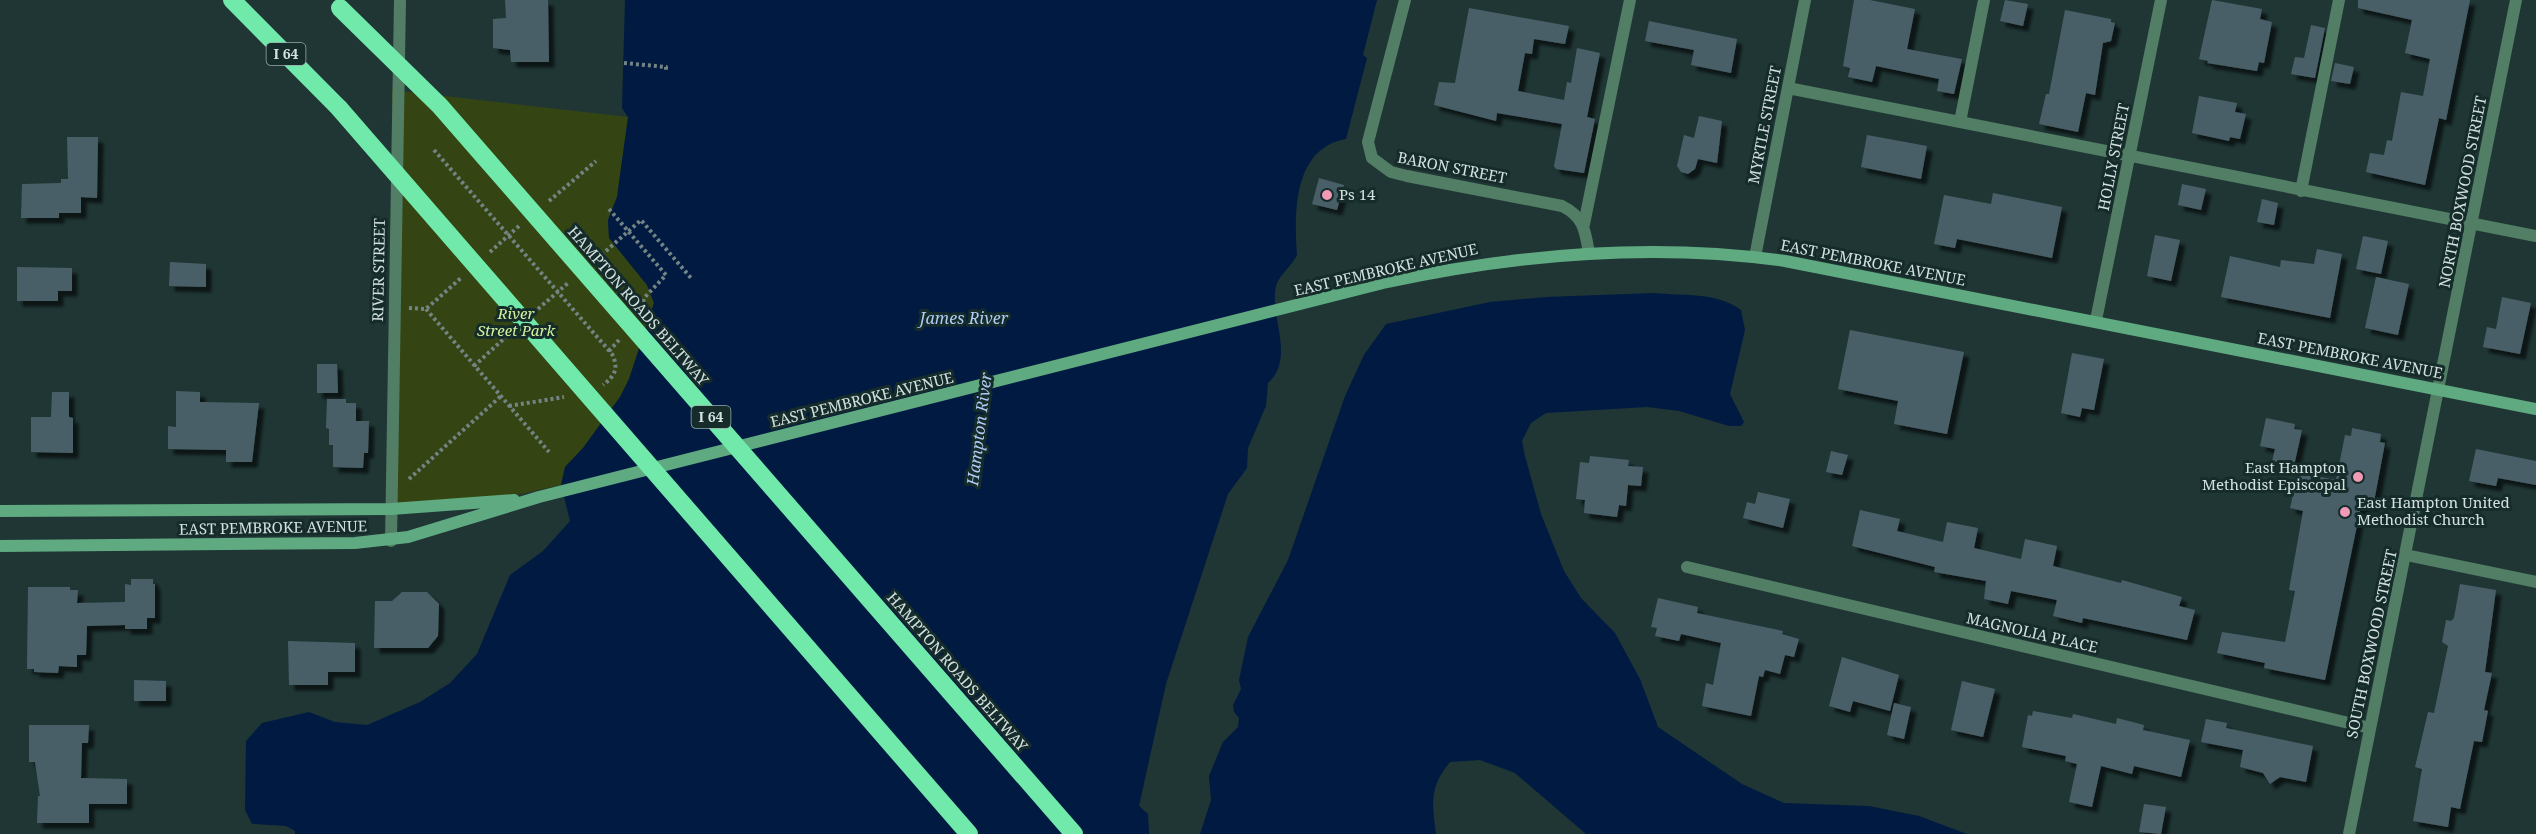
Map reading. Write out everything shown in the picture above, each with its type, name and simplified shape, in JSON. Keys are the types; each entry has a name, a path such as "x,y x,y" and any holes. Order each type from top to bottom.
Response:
{"highway":[{"name":"I 64","path":"232,0 339,108 969,834"},
{"name":"HAMPTON ROADS BELTWAY","path":"335,4 440,106 1074,834"}],"main road":[{"name":"EAST PEMBROKE AVENUE","path":"0,546 391,541 539,497 1309,302 1477,264 1589,253 1677,252 1755,257 2096,320 2536,409"},
{"name":"EAST PEMBROKE AVENUE","path":"0,511 391,509 539,497"}],"street":[{"name":"RIVER STREET","path":"391,541 400,0"},
{"name":"BARON STREET","path":"1405,0 1368,142 1372,158 1391,172 1562,206 1575,213 1584,224"},
{"path":"1589,253 1584,224 1630,0"},
{"name":"MYRTLE STREET","path":"1755,257 1805,0"},
{"path":"1960,122 1984,0"},
{"name":"HOLLY STREET","path":"2096,320 2161,0"},
{"path":"2301,191 2339,0"},
{"name":"NORTH BOXWOOD STREET","path":"2439,390 2516,0"},
{"path":"1788,88 2536,236"},
{"name":"SOUTH BOXWOOD STREET","path":"2349,834 2439,390"},
{"path":"2406,555 2536,582"},
{"name":"MAGNOLIA PLACE","path":"1687,567 2370,728"}],"path":[{"path":"624,63 666,66 666,71"},
{"path":"434,150 612,354 616,369 614,375 596,388"},
{"path":"544,205 596,161"},
{"path":"609,209 666,275 644,298"},
{"path":"508,235 526,220"},
{"path":"608,249 641,220 691,278"},
{"path":"426,309 549,452"},
{"path":"404,484 501,396"},
{"path":"509,406 566,397"}],"green space":[{"name":"River Street Park","path":"392,90 628,117 617,197 608,220 609,238 647,285 654,303 629,379 620,397 583,448 565,467 561,485 503,498 390,511"}],"water":[{"name":"James River","path":"625,0 1377,0 1363,55 1367,58 1346,139 1329,145 1316,155 1306,169 1301,185 1297,202 1297,255 1276,286 1280,361 1276,373 1268,383 1266,406 1248,448 1247,468 1228,494 1166,684 1139,806 1148,814 1149,834 295,834 295,831 286,826 252,824 245,810 246,741 262,723 309,712 335,722 367,725 420,702 450,683 477,654 510,575 543,551 570,521 561,485 565,467 583,448 620,397 629,379 654,303 647,285 609,238 608,220 617,197 628,117 622,108"},
{"path":"1654,293 1722,300 1741,310 1745,330 1730,394 1744,422 1741,426 1729,426 1679,411 1647,407 1546,413 1531,423 1522,441 1525,456 1541,514 1564,571 1581,598 1615,633 1640,679 1658,727 1742,784 1784,803 1869,806 1919,816 1967,834 1586,834 1515,773 1480,760 1450,762 1443,771 1435,788 1433,805 1436,834 1200,834 1211,800 1209,776 1223,742 1238,727 1239,718 1234,712 1233,705 1241,689 1239,680 1248,637 1288,560 1345,396 1364,355 1386,324 1490,302 1546,297"}],"building":[{"path":"505,0 548,0 549,62 511,62 510,50 493,48 493,19 506,18"},
{"path":"1854,0 1870,0 1915,9 1907,49 1962,59 1954,94 1937,91 1939,79 1876,66 1872,82 1848,77 1850,68 1843,66"},
{"path":"2005,0 2028,4 2023,26 2000,21"},
{"path":"2212,0 2262,9 2260,19 2272,22 2264,63 2259,62 2257,71 2207,63 2208,61 2199,59"},
{"path":"2358,0 2470,0 2446,120 2439,118 2425,185 2366,172 2370,153 2384,155 2387,140 2392,141 2401,92 2423,96 2430,59 2405,53 2412,20 2358,8"},
{"path":"1469,8 1569,26 1565,44 1534,39 1532,54 1525,53 1518,91 1564,100 1567,82 1571,83 1577,48 1600,53 1587,117 1595,119 1584,173 1556,169 1554,166 1562,124 1497,113 1496,121 1434,105 1439,82 1455,83"},
{"path":"2065,10 2111,19 2111,22 2115,23 2111,41 2103,43 2095,95 2086,93 2078,132 2039,124 2046,94 2049,94"},
{"path":"1649,21 1737,39 1731,73 1691,65 1694,50 1645,41"},
{"path":"2311,25 2325,28 2315,78 2291,74 2295,57 2304,58"},
{"path":"2335,63 2354,67 2350,84 2331,81"},
{"path":"2199,96 2237,103 2235,112 2246,114 2240,139 2230,137 2229,141 2192,133"},
{"path":"1699,116 1722,121 1717,163 1698,159 1695,169 1688,174 1681,172 1677,166 1684,135 1694,138"},
{"path":"1867,135 1927,146 1921,179 1861,167"},
{"path":"67,137 98,137 97,198 81,197 81,213 59,213 59,218 21,218 22,184 61,183 61,179 68,179"},
{"name":"Ps 14","path":"1319,178 1344,185 1337,210 1312,204"},
{"path":"2182,184 2206,189 2201,210 2178,205"},
{"path":"1993,193 2062,207 2052,258 1957,239 1955,248 1934,244 1944,195 1991,204"},
{"path":"2262,199 2278,203 2274,225 2257,222"},
{"path":"2155,235 2180,240 2171,281 2147,276"},
{"path":"2363,236 2388,241 2381,274 2356,269"},
{"path":"2317,249 2342,254 2330,318 2221,297 2230,256 2280,267 2281,260 2314,264"},
{"path":"170,262 206,264 206,287 169,286"},
{"path":"17,267 72,268 72,291 58,291 58,301 17,301"},
{"path":"2376,277 2409,284 2398,335 2365,328"},
{"path":"2502,297 2531,303 2520,354 2483,347 2487,327 2496,329"},
{"path":"1850,330 1964,352 1947,434 1894,424 1898,401 1838,389"},
{"path":"2072,353 2104,359 2094,410 2082,408 2080,417 2061,413"},
{"path":"317,364 337,364 338,393 317,393"},
{"path":"176,391 200,392 200,402 259,403 252,462 226,462 226,450 168,449 168,426 176,427"},
{"path":"52,392 69,392 69,417 73,418 73,453 31,452 31,417 51,417"},
{"path":"327,399 346,399 346,403 356,403 356,421 369,421 368,453 364,453 363,468 333,467 333,445 329,445 329,429 326,428"},
{"path":"2266,418 2295,424 2294,429 2302,430 2294,466 2272,461 2275,449 2260,446"},
{"path":"2352,428 2381,434 2380,442 2385,443 2373,507 2364,505 2363,511 2360,511 2325,680 2264,668 2265,663 2217,653 2222,632 2285,642 2295,591 2289,590 2303,511 2290,508 2298,473 2336,480 2345,435 2351,436"},
{"path":"2476,449 2536,461 2536,485 2498,478 2496,486 2469,481"},
{"path":"1831,451 1848,455 1842,475 1826,472"},
{"path":"1590,456 1629,460 1628,466 1643,467 1641,486 1628,485 1626,506 1619,505 1617,517 1584,513 1585,500 1576,499 1580,462 1589,463"},
{"path":"1758,492 1790,499 1783,528 1743,518 1747,502 1755,504"},
{"path":"1860,510 1900,519 1897,531 1943,542 1947,522 1978,528 1974,548 2021,559 2025,539 2057,546 2053,566 2121,583 2122,580 2182,597 2179,606 2195,610 2187,640 2083,618 2082,623 2053,616 2057,600 2011,591 2008,604 1984,599 1986,581 1934,572 1935,567 1852,546"},
{"path":"131,579 153,579 153,584 155,584 155,618 147,618 147,629 125,629 125,625 87,626 86,655 77,655 77,667 59,666 58,673 34,672 34,669 27,669 28,587 70,587 70,590 78,590 77,603 125,602 125,584 131,585"},
{"path":"2460,584 2496,590 2485,672 2492,673 2484,710 2488,711 2482,742 2474,741 2460,809 2451,807 2448,827 2413,821 2422,769 2415,767 2428,712 2434,713 2448,646 2442,642 2446,620 2451,621 2454,618"},
{"path":"402,592 427,592 439,604 438,636 428,648 374,648 375,601 392,601"},
{"path":"1658,598 1698,607 1697,613 1783,631 1782,634 1799,639 1794,657 1785,655 1780,674 1765,670 1763,677 1759,676 1751,716 1702,706 1706,683 1713,685 1721,643 1681,634 1679,641 1655,636 1657,628 1651,627"},
{"path":"288,641 355,643 355,672 328,672 328,685 289,685"},
{"path":"1842,657 1899,675 1890,711 1853,701 1850,712 1829,706"},
{"path":"134,680 166,681 166,701 134,701"},
{"path":"1962,681 1995,689 1983,737 1951,730"},
{"path":"1894,703 1911,707 1904,739 1887,735"},
{"path":"2033,711 2072,718 2073,714 2116,724 2117,718 2144,725 2143,730 2190,740 2181,777 2134,766 2132,774 2101,766 2092,807 2069,802 2077,764 2065,761 2066,756 2022,747 2028,715 2032,716"},
{"path":"2206,719 2227,723 2226,728 2313,746 2306,782 2280,777 2270,784 2263,773 2240,767 2243,750 2201,742"},
{"path":"29,725 89,725 88,743 82,743 81,778 127,779 127,804 89,804 89,823 37,823 38,796 40,796 35,762 29,762"},
{"path":"2144,804 2166,807 2161,834 2139,832"}],"place":[{"name":"Ps 14","path":"1327,195"},
{"name":"East Hampton Methodist Episcopal","path":"2358,477"},
{"name":"East Hampton United Methodist Church","path":"2345,512"}],"water label":[{"name":"Hampton River","path":"979,429"}]}
